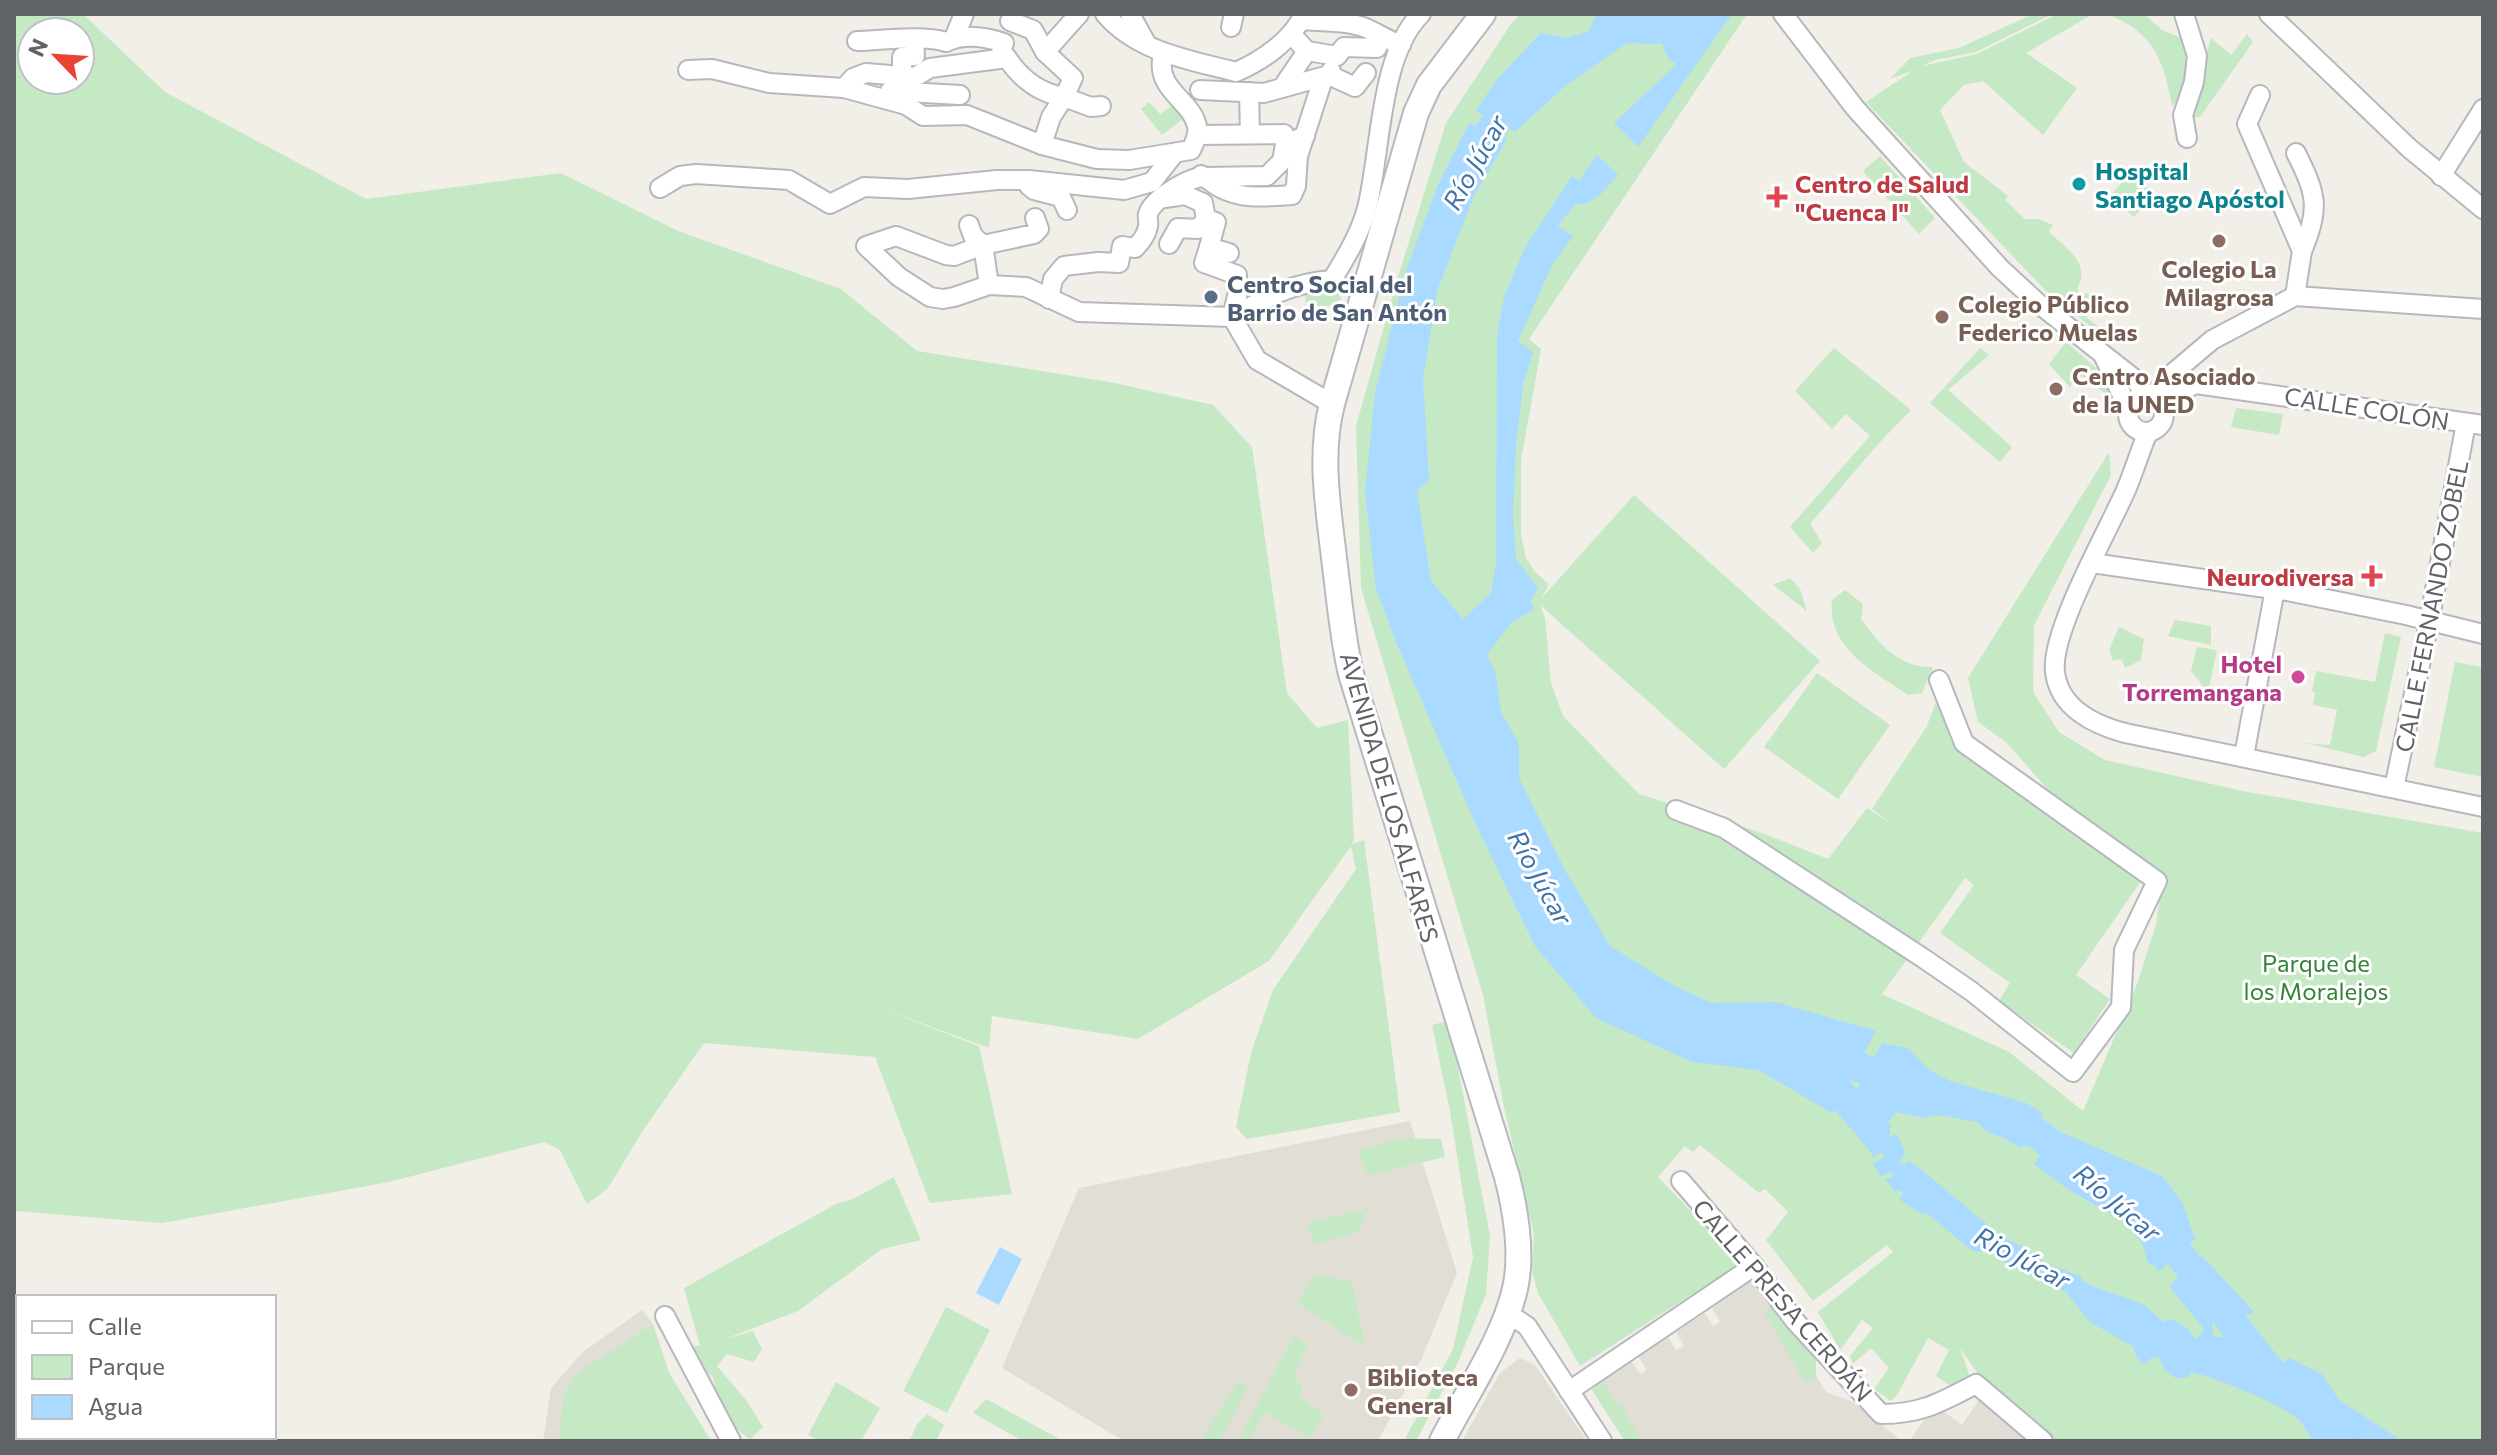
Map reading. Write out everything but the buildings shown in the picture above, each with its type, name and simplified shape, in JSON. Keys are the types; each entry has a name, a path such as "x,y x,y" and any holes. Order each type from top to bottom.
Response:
{"street":[{"path":"954,38 964,14"},
{"path":"1105,14 1114,25 1155,49 1236,72 1259,61 1298,23 1333,22 1401,45"},
{"path":"660,188 680,176 696,174 789,180 830,204 864,187 908,189 1021,180 1124,190 1152,182 1188,146 1197,123 1163,77 1155,49 1130,14"},
{"path":"1359,14 1359,19 1376,38"},
{"path":"1035,218 1039,229 1034,234 983,245 954,256 896,236 866,246 899,277 930,297 954,297 989,285 1026,287 1079,312 1232,317 1270,295 1303,282 1332,280 1352,247 1366,209 1382,126 1382,107 1401,45 1421,14"},
{"name":"AVENIDA DE LOS ALFARES","path":"1442,1441 1507,1313 1515,1289 1518,1264 1512,1196 1345,647 1324,457 1326,426 1416,113 1429,85 1483,14"},
{"path":"1783,14 1855,108 2000,268 2039,304 2103,354 2132,377 2164,410 2163,420 2157,429 2148,432 2134,427 2103,354"},
{"path":"2184,14 2197,56 2194,82 2183,115 2187,138"},
{"path":"2269,14 2405,144 2483,209"},
{"path":"1045,52 1076,15"},
{"path":"1006,51 1004,18 1033,30 1045,52 1073,78 1051,117 1042,145"},
{"path":"1298,23 1307,51"},
{"path":"857,41 929,37 946,42 954,38 986,37 1006,51 1027,82 1049,94 1091,107 1101,106"},
{"path":"1188,146 1199,173 1216,188 1252,198 1292,195 1296,186 1298,156 1323,79 1329,75 1344,47 1376,38"},
{"path":"1200,90 1264,93 1329,75 1355,87 1366,73 1376,38"},
{"path":"902,75 902,57 915,56 914,40"},
{"path":"844,88 853,78 866,73 915,77 930,68 1006,51"},
{"path":"1307,51 1338,54 1366,73"},
{"path":"1282,88 1307,51"},
{"path":"688,70 712,69 769,83 844,88 872,94 906,105 923,116 967,115 1042,145 1097,159 1129,160 1250,134 1284,134 1282,161 1267,176 1187,179 1148,214 1148,227 1141,242 1135,248 1122,246 1119,263 1064,266 1053,279 1049,299"},
{"path":"1236,72 1250,134"},
{"path":"872,94 880,90 960,95"},
{"path":"2260,95 2247,124 2302,251"},
{"path":"2441,176 2483,109"},
{"path":"1285,144 1305,136"},
{"path":"2295,296 2302,251 2314,223 2311,184 2296,153"},
{"path":"1021,180 1034,190 1061,197 1067,210"},
{"path":"1140,186 1158,202"},
{"path":"1158,202 1185,195 1203,203 1206,219 1198,229 1178,228 1169,244"},
{"path":"1200,256 1216,222 1206,219"},
{"path":"969,225 977,241 983,245 989,285"},
{"path":"1200,256 1229,253"},
{"path":"1200,256 1237,275 1238,292 1232,317 1257,360 1332,404"},
{"path":"2153,398 2166,379 2212,340 2295,296 2483,309"},
{"name":"CALLE COLÓN","path":"2153,398 2196,384 2474,424"},
{"path":"2129,410 2138,398 2153,398"},
{"name":"CALLE FERNANDO ZOBEL","path":"2394,788 2474,424"},
{"path":"2148,432 2126,490 2058,641 2056,681 2065,698 2087,719 2113,730 2483,807"},
{"path":"2092,563 2275,589 2483,634"},
{"path":"2244,756 2275,589"},
{"path":"1676,810 1724,828 1805,880 1971,991 2073,1072 2121,1007 2124,950 2157,881 1964,743 1939,680"},
{"name":"CALLE PRESA CERDÁN","path":"1681,1181 1754,1266 1795,1321 1881,1414 1907,1414 1924,1410 1976,1384 2043,1441"},
{"path":"1569,1391 1754,1266"},
{"path":"1507,1313 1527,1326 1602,1441"},
{"path":"665,1316 731,1441"}],"shaded area":[{"path":"1410,1121 1457,1273 1421,1360 1378,1441 1124,1441 1002,1368 1079,1188"},
{"path":"1753,1279 1782,1322 1816,1359 1815,1374 1826,1392 1851,1401 1902,1441 1625,1441 1592,1390 1631,1361 1640,1374 1647,1370 1638,1356 1668,1337 1676,1350 1684,1346 1676,1332 1705,1313 1713,1326 1720,1322 1712,1308"},
{"path":"642,1310 653,1324 669,1373 711,1441 543,1441 551,1388 583,1352"},
{"path":"1520,1358 1535,1365 1587,1441 1462,1441 1500,1373"},
{"path":"1979,1400 2027,1441 1909,1441 1935,1405 1962,1425"}],"green space":[{"path":"14,14 85,16 16,16 16,96 96,96 96,26 165,92 366,199 561,173 678,231 841,289 917,351 1110,382 1213,405 1252,447 1287,693 1317,728 1348,720 1352,844 1364,840 1400,1112 1247,1139 1236,1127 1251,1053 1273,990 1356,869 1351,846 1269,961 1138,1039 992,1016 989,1048 864,1002 979,1046 1012,1194 930,1203 875,1057 704,1043 642,1132 608,1188 587,1204 560,1150 544,1142 389,1182 162,1223 14,1211"},
{"name":"Parque de los Moralejos","path":"1520,14 1747,14 1529,339 1541,349 1521,460 1521,535 1526,558 1535,572 1549,584 1541,599 1634,495 1820,661 1724,769 1540,605 1545,618 1551,683 1563,716 1639,794 1765,834 1828,859 1867,808 1896,827 1872,809 1927,726 1937,699 1951,742 2143,878 2076,975 2110,999 2074,1053 1999,1001 2010,983 1940,933 1974,885 1965,878 1882,994 2009,1052 2083,1111 2137,984 2156,925 2163,874 2049,791 2007,743 1978,722 1968,678 2109,452 2111,475 2034,625 2033,692 2059,732 2105,760 2247,792 2483,833 2483,1441 2051,1441 1991,1393 1960,1348 1972,1383 1955,1389 1936,1376 1949,1350 1928,1338 1891,1401 1874,1389 1889,1368 1871,1348 1853,1364 1850,1356 1873,1328 1862,1320 1840,1350 1818,1312 1893,1252 1887,1245 1813,1301 1766,1240 1788,1212 1765,1189 1759,1193 1700,1145 1693,1152 1685,1146 1658,1177 1741,1263 1580,1366 1538,1293 1532,1271 1534,1234 1504,1107 1483,995 1361,588 1356,426 1446,123"},
{"path":"2033,14 2052,14 1976,52 1935,60 1922,66 1977,54 2058,14 2093,14 2026,53 2077,88 2043,135 1983,81 1964,85 1940,110 1964,162 2008,196 2005,200 2025,219 2038,219 2053,225 2049,232 2079,264 2081,280 2077,289 2079,295 2088,293 2095,301 2086,317 2105,332 2102,336 2045,290 1866,102 1914,70 1890,79 1910,58 1959,48"},
{"path":"2106,14 2144,14 2162,30 2184,39 2184,83 2172,106 2165,75 2154,49 2135,29"},
{"path":"2247,34 2253,42 2200,117 2188,118 2211,38 2231,55"},
{"path":"1149,102 1160,114 1178,102 1189,114 1162,135 1141,109"},
{"path":"1880,156 1935,218 1919,234 1863,171"},
{"path":"2130,173 2154,193 2134,217 2110,196"},
{"path":"1335,283 1341,299 1328,306 1307,306 1303,285"},
{"path":"2066,342 2102,373 2116,395 2113,401 2087,378 2080,376 2070,387 2049,364"},
{"path":"1834,348 1911,410 1810,524 1822,543 1813,553 1790,527 1870,436 1846,414 1832,429 1795,391"},
{"path":"1980,348 1989,355 1948,390 2012,447 2000,462 1930,403"},
{"path":"2236,408 2283,414 2279,435 2231,427"},
{"path":"1790,578 1800,589 1807,611 1773,585"},
{"path":"1845,590 1863,604 1861,619 1891,653 1910,663 1933,667 1922,693 1908,695 1855,657 1845,645 1832,617 1832,600"},
{"path":"2175,620 2211,626 2211,645 2168,636"},
{"path":"2119,627 2144,639 2141,660 2125,668 2122,659 2113,661 2109,650"},
{"path":"2385,633 2401,637 2376,751 2364,757 2305,743 2330,745 2337,710 2313,705 2316,671 2375,682"},
{"path":"2197,647 2217,650 2208,692 2191,671"},
{"path":"2455,662 2483,667 2483,777 2434,767"},
{"path":"1817,673 1890,725 1838,799 1764,747"},
{"path":"1449,1021 1490,1236 1486,1294 1458,1362 1416,1441 1404,1441 1453,1349 1473,1257 1450,1111 1432,1025"},
{"path":"1402,1138 1441,1139 1445,1157 1368,1175 1357,1151"},
{"path":"894,1177 921,1240 882,1249 798,1311 725,1339 753,1331 762,1349 754,1362 727,1354 717,1366 746,1400 763,1427 750,1439 729,1420 720,1404 713,1377 700,1367 694,1346 700,1346 684,1288 836,1204 853,1199"},
{"path":"1369,1208 1357,1233 1314,1244 1307,1223"},
{"path":"1316,1273 1352,1282 1365,1347 1297,1303"},
{"path":"946,1307 990,1330 947,1413 903,1391"},
{"path":"1772,1307 1816,1359 1816,1376 1805,1382 1764,1312"},
{"path":"653,1324 669,1373 711,1441 559,1441 563,1397 575,1375"},
{"path":"1294,1335 1307,1344 1293,1377 1303,1387 1299,1396 1324,1415 1311,1438 1265,1412 1249,1441 1238,1441"},
{"path":"1239,1380 1248,1387 1220,1441 1201,1441"},
{"path":"836,1382 880,1408 861,1441 819,1441 808,1435"},
{"path":"1604,1382 1642,1441 1625,1441 1592,1390"},
{"path":"986,1399 1063,1441 1023,1441 973,1413"},
{"path":"927,1414 944,1425 936,1441 909,1441 918,1423"}],"water":[{"path":"1596,14 1732,14 1638,147 1614,123 1677,64 1669,60 1662,44 1627,43 1565,86 1515,132 1476,111 1497,79 1541,33 1568,38 1589,31"},
{"path":"1469,123 1507,139 1473,198 1437,291 1423,380 1429,480 1417,491 1431,581 1463,619 1491,593 1496,563 1497,336 1504,296 1526,246 1572,176 1579,181 1597,155 1618,175 1594,200 1575,204 1558,226 1573,236 1552,265 1518,341 1533,352 1523,384 1516,447 1513,514 1516,559 1538,588 1531,602 1534,609 1510,624 1487,655 1496,674 1501,712 1519,744 1519,778 1566,872 1610,946 1674,986 1712,1003 1775,1002 1876,1031 1832,1113 1758,1070 1692,1062 1596,1018 1535,946 1477,827 1376,589 1365,492 1375,393 1406,271 1437,187"},
{"path":"1882,1043 1907,1048 1929,1070 1950,1081 2026,1103 2044,1114 2021,1148 1976,1122 1940,1115 1924,1118 1896,1112 1888,1122 1891,1126 1884,1138 1897,1134 1905,1153 1899,1161 1904,1166 1910,1159 1915,1182 1918,1179 1944,1198 1923,1215 1899,1199 1905,1192 1903,1188 1895,1192 1885,1180 1894,1176 1891,1172 1881,1176 1873,1164 1885,1156 1881,1152 1874,1157 1858,1136 1871,1133 1866,1130 1859,1133 1857,1122 1843,1116"},
{"path":"2056,1130 2162,1176 2183,1204 2195,1239 2158,1272 2155,1266 2148,1263 2138,1229 2072,1192 2034,1164"},
{"path":"1952,1208 2027,1249 2045,1263 2080,1276 2084,1282 2098,1288 2145,1305 2163,1322 2172,1319 2187,1328 2197,1340 2204,1329 2169,1286 2202,1256 2254,1312 2228,1322 2221,1317 2219,1321 2212,1322 2213,1337 2222,1337 2234,1325 2270,1377 2289,1358 2322,1374 2339,1400 2402,1441 2312,1441 2298,1419 2263,1399 2192,1372 2188,1377 2176,1378 2164,1369 2159,1357 2153,1357 2144,1364 2136,1357 2134,1347 2090,1322 2066,1292 2000,1260 1998,1252 1984,1248 1937,1219"},
{"path":"1000,1247 1022,1259 999,1305 976,1293"}],"waterway":[{"name":"Río Júcar","path":"1469,166 1517,88"},
{"name":"Río Júcar","path":"1819,1052 1905,1085"},
{"name":"Rio Júcar","path":"1814,1064 1875,1133"},
{"name":"Río Júcar","path":"1995,1119 2040,1135 2080,1169"},
{"name":"Rio Júcar","path":"1908,1178 1979,1237"},
{"name":"Río Júcar","path":"2147,1226 2180,1255 2266,1366 2345,1441"}],"place":[{"name":"Hospital Santiago Apóstol","path":"2079,184"},
{"name":"Centro de Salud \"Cuenca I\"","path":"1777,197"},
{"name":"Colegio La Milagrosa","path":"2219,241"},
{"name":"Centro Social del Barrio de San Antón","path":"1211,297"},
{"name":"Colegio Público Federico Muelas","path":"1942,317"},
{"name":"Centro Asociado de la UNED","path":"2056,389"},
{"name":"Neurodiversa","path":"2372,576"},
{"name":"Hotel Torremangana","path":"2298,677"},
{"name":"Biblioteca General","path":"1351,1390"}]}
